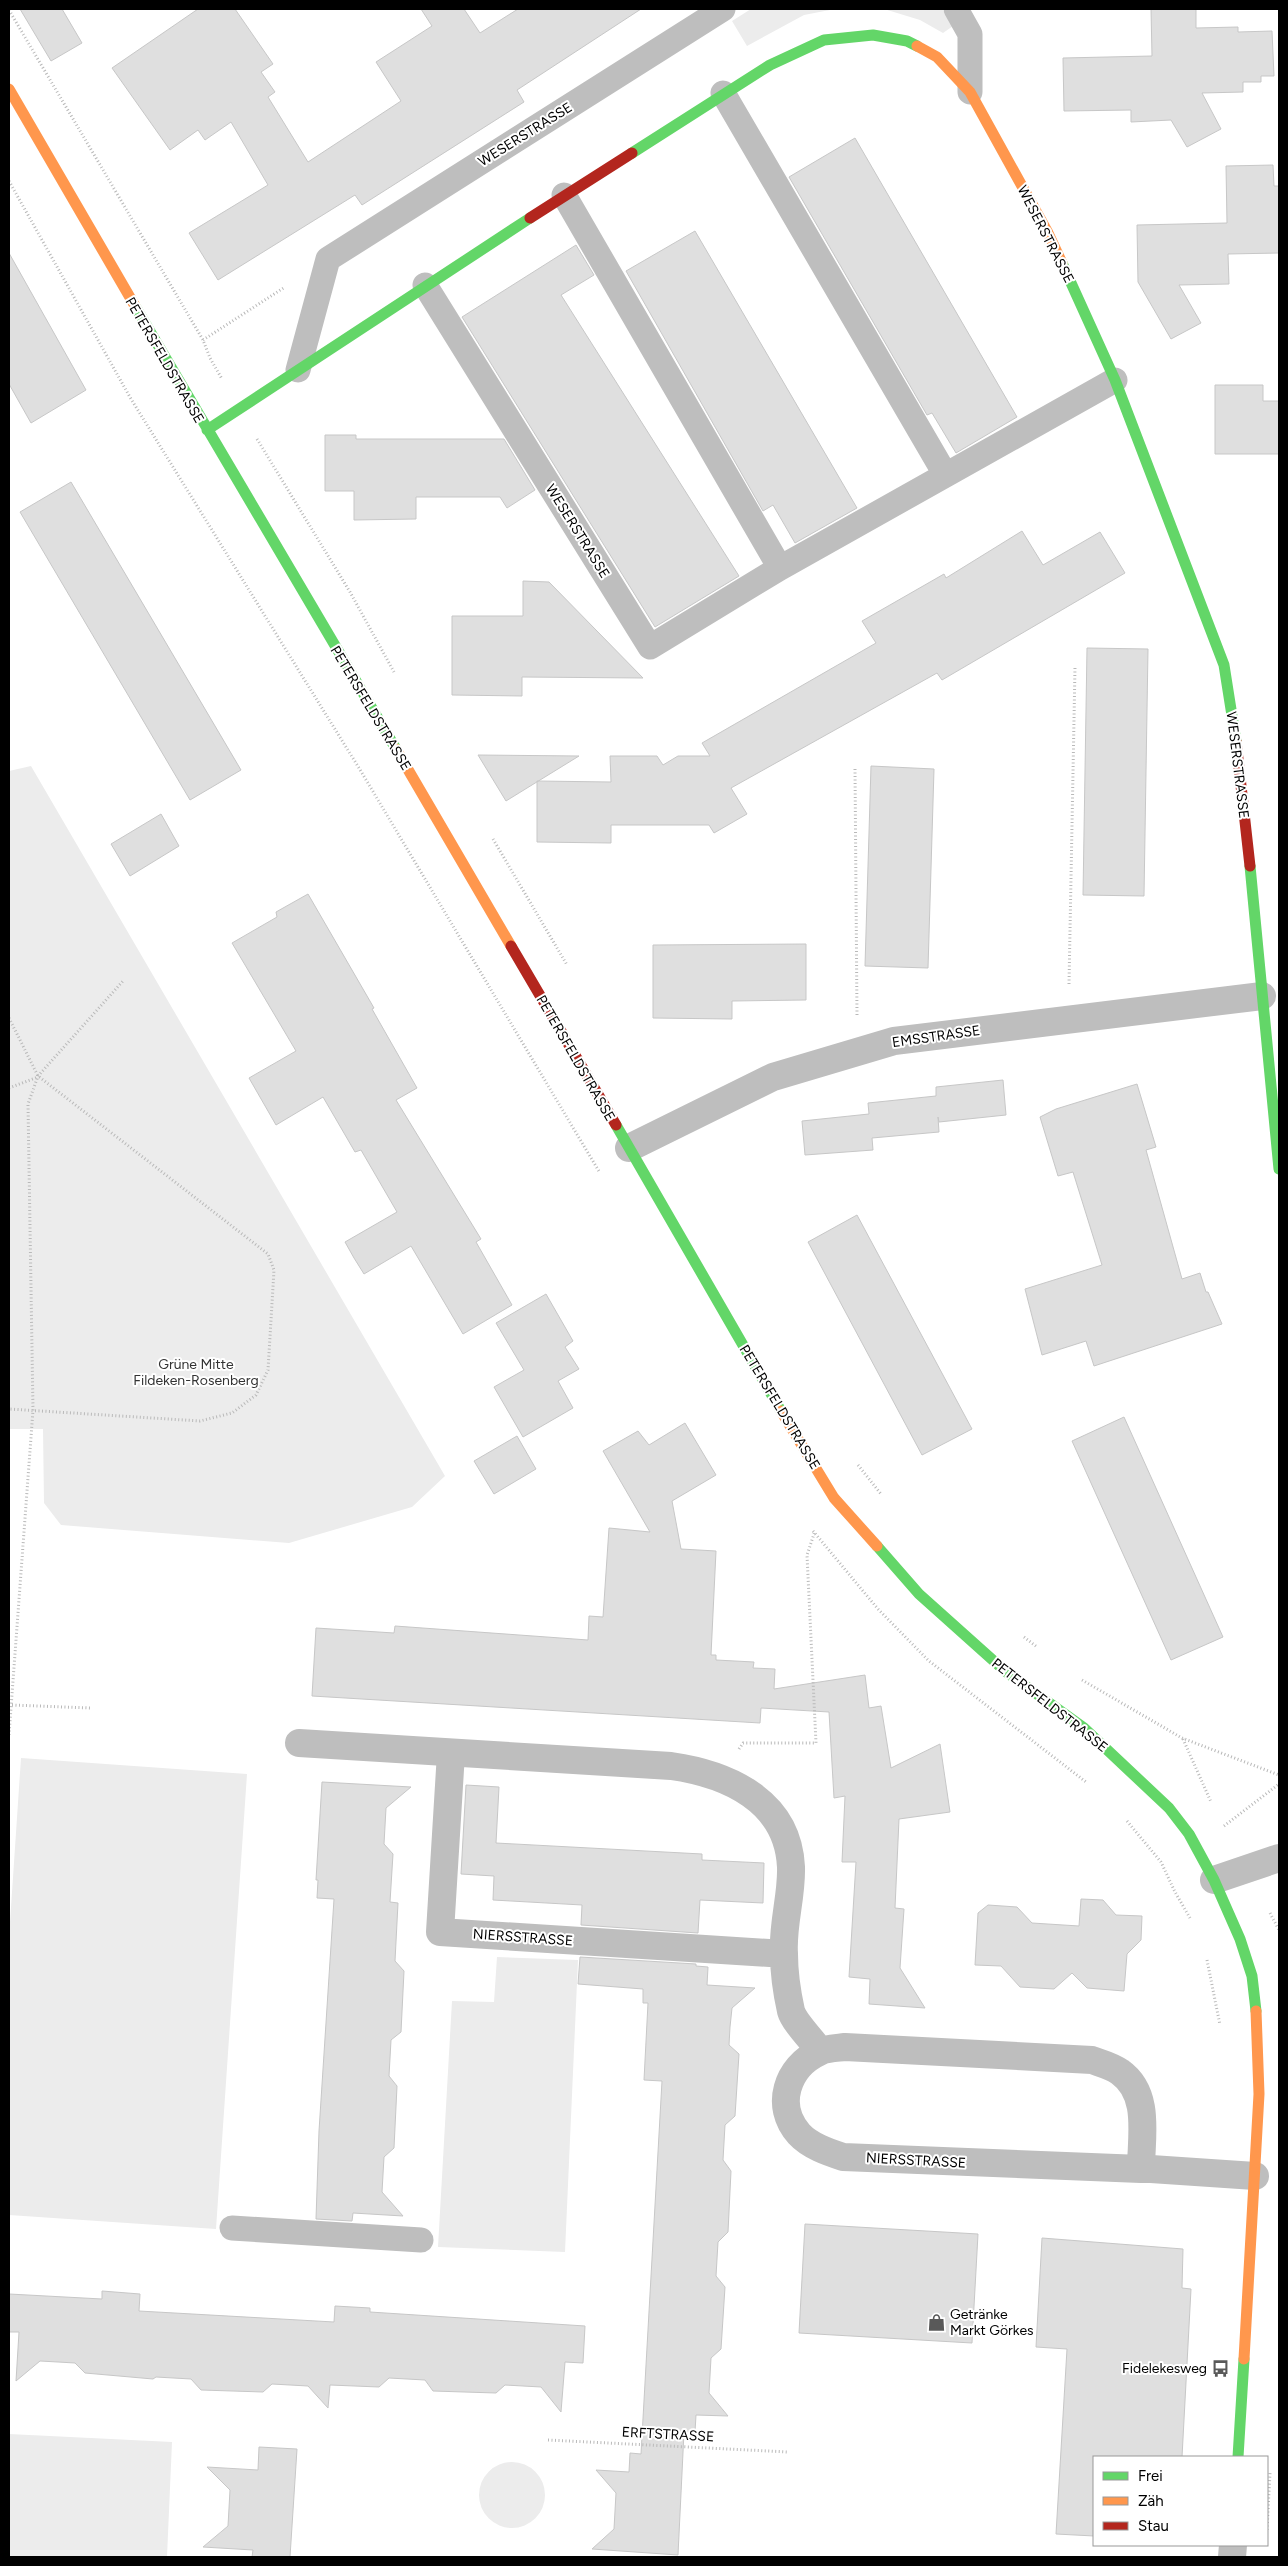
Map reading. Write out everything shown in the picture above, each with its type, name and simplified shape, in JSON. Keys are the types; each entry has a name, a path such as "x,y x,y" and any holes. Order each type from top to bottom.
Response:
{"street":[{"name":"WESERSTRASSE","path":"207,430 425,285 723,93 770,65 824,40 873,35 907,41 937,57 970,92 1048,233 1115,380 1224,665 1242,778 1279,1169"},
{"name":"PETERSFELDSTRASSE","path":"9,90 629,1148 781,1412 834,1498 919,1594 1005,1671 1084,1728 1169,1808 1189,1834 1214,1880"},
{"name":"EMSSTRASSE","path":"629,1148 773,1077 894,1041 1262,996"},
{"path":"299,1743 451,1754 671,1766 698,1770 724,1778 750,1793 770,1811 784,1837 791,1866 784,1954 792,2013 820,2051"},
{"name":"NIERSSTRASSE","path":"451,1754 440,1932 784,1954"},
{"path":"1238,2456 1259,2094 1258,2023 1252,1976 1240,1940 1214,1880 1279,1858"},
{"name":"NIERSSTRASSE","path":"1141,2169 1144,2114 1134,2089 1120,2072 1092,2060 845,2047 820,2051 802,2062 790,2076 785,2096 788,2118 799,2135 820,2149 843,2156 1255,2176"}],"lane":[{"name":"WESERSTRASSE","path":"328,259 723,9"},
{"name":"WESERSTRASSE","path":"956,9 970,34 970,92"},
{"path":"723,93 945,474"},
{"path":"564,195 780,568"},
{"path":"298,370 328,259"},
{"name":"WESERSTRASSE","path":"425,285 650,647 780,568 1115,380"},
{"path":"232,2228 421,2240"}],"path":[{"path":"9,10 203,340 210,358 239,409 350,592 398,680"},
{"path":"203,340 328,259"},
{"path":"1069,1019 1075,667"},
{"path":"855,769 858,1052"},
{"path":"488,831 571,972"},
{"path":"9,1736 33,1410 28,1104 38,1076 123,981"},
{"path":"9,1018 38,1076 261,1248 268,1254 274,1270 268,1370 256,1395 232,1414 200,1421 9,1409"},
{"path":"9,1088 38,1076"},
{"path":"852,1458 887,1502"},
{"path":"724,1778 743,1743 816,1743 807,1554 814,1533 834,1498"},
{"path":"1017,1631 1039,1649"},
{"path":"1077,1677 1182,1738 1279,1775"},
{"path":"12,1704 90,1708"},
{"name":"ERFTSTRASSE","path":"548,2440 788,2452"}],"green space":[{"path":"751,9 835,9 804,15 747,46 732,21"},
{"path":"884,9 942,9 953,26 943,33 920,20"},
{"name":"Grüne Mitte Fildeken-Rosenberg","path":"31,766 445,1476 412,1507 289,1543 61,1525 44,1503 43,1429 9,1429 9,771"},
{"path":"21,1758 247,1774 216,2229 9,2215 9,1937"},
{"path":"497,1957 578,1960 565,2252 438,2247 452,2001 494,2002"},
{"path":"9,2434 172,2442 167,2557 9,2557"},
{"path":"512,2462 524,2465 535,2472 542,2483 545,2495 542,2507 535,2518 524,2525 512,2528 500,2525 489,2518 482,2507 479,2495 482,2483 489,2472 500,2465"}],"building":[{"path":"20,9 62,9 82,43 51,61"},
{"path":"198,9 235,9 273,64 261,72 275,92 268,97 308,162 401,101 376,62 432,26 421,9 464,9 480,33 518,9 641,9 517,90 524,102 362,205 355,195 218,280 189,233 268,185 231,122 205,140 198,130 170,150 112,68"},
{"path":"1151,9 1196,9 1196,28 1238,27 1238,32 1272,31 1274,76 1261,76 1261,82 1243,82 1243,92 1202,93 1221,129 1187,147 1171,120 1131,122 1131,110 1064,111 1063,58 1152,56"},
{"path":"855,138 1017,417 956,453 932,413 927,415 789,177"},
{"path":"1273,165 1274,186 1279,186 1279,253 1228,254 1229,284 1179,285 1201,323 1171,339 1138,282 1137,225 1227,223 1226,166"},
{"path":"695,231 857,508 795,543 773,505 763,511 626,271"},
{"path":"576,245 594,275 561,295 739,576 655,627 462,317"},
{"path":"9,253 86,390 31,423 9,384"},
{"path":"1215,385 1263,385 1263,401 1279,401 1279,454 1215,454"},
{"path":"325,435 356,435 356,439 504,439 535,490 507,508 500,497 416,497 416,519 354,520 354,491 325,491"},
{"path":"71,482 241,770 190,800 20,512"},
{"path":"1022,531 1043,565 1100,532 1125,573 942,680 937,673 731,788 747,814 714,833 709,825 611,825 611,843 537,842 537,781 611,782 610,756 657,756 663,765 678,756 710,756 702,743 876,643 862,621 944,574 946,578"},
{"path":"523,581 549,582 643,678 522,677 522,696 452,695 452,616 523,616"},
{"path":"1087,648 1148,649 1144,896 1083,895"},
{"path":"478,755 579,756 506,801"},
{"path":"871,766 934,769 928,968 865,966"},
{"path":"161,814 179,846 130,876 111,844"},
{"path":"308,894 374,1008 372,1009 417,1088 396,1100 481,1239 476,1242 512,1305 463,1334 411,1246 364,1274 354,1258 345,1242 397,1212 361,1150 355,1152 323,1097 276,1125 249,1078 296,1051 232,943 277,917 276,912"},
{"path":"806,944 806,1000 732,1001 732,1019 653,1018 653,945"},
{"path":"1003,1080 1006,1115 939,1122 938,1117 939,1132 872,1138 873,1150 805,1155 802,1121 869,1114 868,1103 936,1096 936,1087"},
{"path":"1137,1084 1156,1147 1146,1150 1182,1279 1200,1273 1206,1292 1208,1292 1222,1324 1094,1366 1086,1341 1042,1355 1025,1289 1102,1265 1073,1172 1058,1176 1040,1117 1056,1109"},
{"path":"857,1215 972,1429 922,1455 808,1242"},
{"path":"546,1294 573,1341 565,1347 579,1369 558,1381 573,1408 523,1437 494,1387 524,1370 496,1323"},
{"path":"1124,1417 1223,1637 1171,1660 1072,1441"},
{"path":"685,1423 716,1475 672,1501 681,1549 716,1551 711,1655 716,1655 716,1660 754,1662 753,1668 775,1669 774,1689 865,1675 869,1708 881,1706 891,1768 940,1744 950,1812 899,1819 895,1908 904,1909 900,1968 925,2008 869,2004 870,1979 849,1977 856,1862 842,1862 845,1796 834,1798 829,1712 761,1708 760,1723 312,1696 316,1628 394,1633 395,1626 588,1640 589,1616 603,1617 609,1528 650,1532 603,1451 638,1431 649,1445"},
{"path":"517,1436 536,1469 494,1494 474,1461"},
{"path":"322,1782 411,1787 386,1808 384,1844 393,1854 390,1902 398,1903 395,1961 404,1971 401,2032 391,2040 389,2076 397,2086 394,2148 384,2157 382,2192 403,2216 353,2213 352,2221 316,2219 319,2131 334,1899 317,1898 318,1880 316,1880"},
{"path":"466,1785 499,1787 496,1843 702,1854 702,1860 764,1863 763,1903 700,1900 698,1933 581,1925 582,1905 493,1900 494,1876 461,1874"},
{"path":"1081,1899 1103,1900 1116,1915 1142,1916 1141,1940 1127,1954 1124,1991 1087,1988 1072,1973 1054,1989 1020,1987 1001,1966 975,1965 978,1913 988,1905 1017,1907 1032,1923 1079,1926"},
{"path":"580,1957 696,1964 696,1966 708,1967 707,1985 755,1988 732,2008 730,2027 729,2045 739,2054 735,2116 725,2125 723,2160 731,2171 728,2232 718,2242 716,2276 725,2287 721,2349 711,2358 709,2393 728,2416 696,2415 695,2432 684,2432 678,2555 592,2549 614,2529 616,2493 596,2470 629,2472 630,2453 641,2454 662,2081 644,2080 648,2003 643,2003 643,1989 578,1984"},
{"path":"805,2224 978,2234 972,2343 799,2333"},
{"path":"1042,2238 1183,2249 1182,2288 1191,2289 1182,2456 1093,2456 1093,2536 1056,2534 1067,2349 1036,2347"},
{"path":"102,2291 140,2294 139,2311 334,2322 335,2306 370,2308 370,2312 585,2326 583,2363 565,2362 561,2412 541,2387 505,2385 496,2393 433,2391 425,2380 389,2378 379,2387 330,2385 328,2408 308,2386 272,2384 263,2392 201,2390 191,2379 156,2377 153,2379 85,2373 75,2363 40,2361 16,2381 19,2332 9,2332 9,2294 102,2299"},
{"path":"259,2447 297,2449 290,2557 252,2557 253,2550 203,2547 228,2526 230,2490 207,2467 258,2470"}],"traffic: fast":[{"path":"632,153 770,65 824,40 873,35 907,41 917,46"},
{"path":"207,430 530,218"},
{"path":"1062,263 1115,380 1224,665 1236,741"},
{"path":"135,306 396,749"},
{"path":"1250,866 1279,1169"},
{"path":"616,1125 781,1411"},
{"path":"877,1546 919,1594 1005,1671 1084,1728 1169,1808 1189,1834 1214,1880 1240,1939 1252,1976 1256,2011"},
{"path":"1238,2456 1244,2359"}],"traffic: slow":[{"path":"917,46 937,57 970,92 1048,233 1062,263"},
{"path":"9,89 135,306"},
{"path":"396,749 511,946"},
{"path":"781,1411 834,1498 877,1546"},
{"path":"1244,2359 1259,2094 1256,2011"}],"traffic: jam":[{"path":"530,218 632,153"},
{"path":"1236,741 1250,866"},
{"path":"511,946 616,1125"}],"place":[{"name":"Getränke Markt Görkes","path":"936,2322"},
{"name":"Fidelekesweg","path":"1221,2368"}]}
